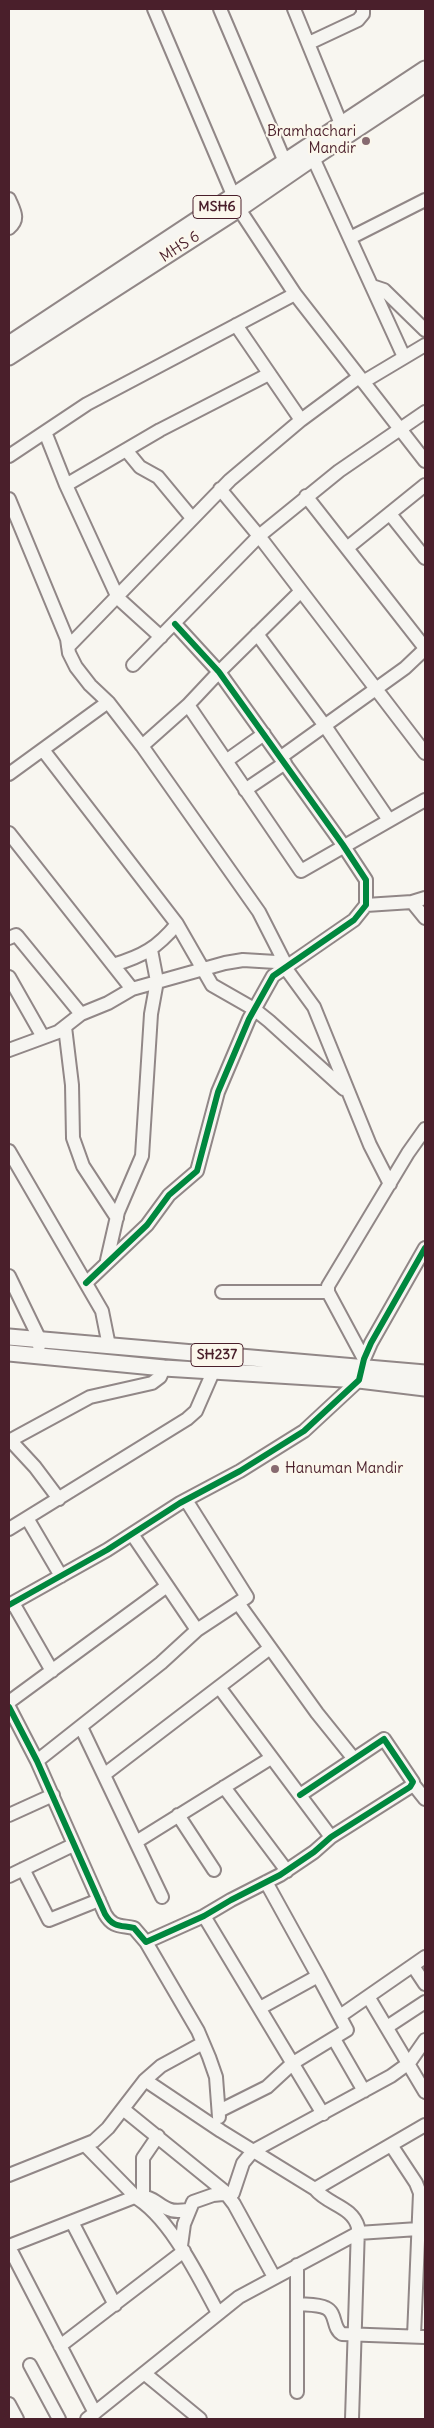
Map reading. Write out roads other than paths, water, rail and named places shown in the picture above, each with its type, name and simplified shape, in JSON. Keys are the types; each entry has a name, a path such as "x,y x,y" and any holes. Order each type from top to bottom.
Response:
{"main road":[{"name":"MSH6","path":"9,344 235,203 285,162 310,152 341,124 425,69"},
{"name":"MHS 6","path":"9,357 310,152 425,84"},
{"name":"SH237","path":"9,1337 425,1373"},
{"name":"SH237","path":"9,1353 213,1372 362,1369 425,1388"}],"street":[{"path":"154,9 235,203 295,294 425,461"},
{"path":"220,9 285,162"},
{"path":"294,9 341,124"},
{"path":"309,43 358,20 363,14 363,9"},
{"path":"310,152 404,357"},
{"path":"9,199 16,218 15,223 9,228"},
{"path":"350,238 425,200"},
{"path":"372,286 384,290 425,330"},
{"path":"9,456 95,399 295,294"},
{"path":"236,325 301,420"},
{"path":"68,647 118,598 220,489 301,420 361,380 425,345"},
{"path":"66,485 160,430 269,374"},
{"path":"133,666 259,536 339,471 425,412"},
{"path":"45,432 66,485 118,598 161,637"},
{"path":"126,450 140,467 158,477 192,518"},
{"path":"347,548 425,485"},
{"path":"220,489 259,536 425,753"},
{"path":"245,790 325,726 377,688 425,648 306,496"},
{"path":"9,499 76,667 90,685 108,702 142,746 259,912 285,965 314,1007 370,1145 390,1184"},
{"path":"390,514 425,558"},
{"path":"142,746 188,706 219,672 301,591"},
{"path":"86,1283 108,1260 147,1225 169,1195 197,1171 218,1092 254,1009 273,976 285,965 354,920 366,905 366,880 343,845 219,672 175,624"},
{"path":"257,634 325,726 389,820"},
{"path":"9,774 108,702"},
{"path":"188,706 298,870 303,871 343,845 425,800"},
{"path":"226,761 264,734"},
{"path":"43,750 177,924 202,969 216,988 254,1009 285,1034 348,1093"},
{"path":"9,833 14,849 132,989"},
{"path":"366,905 412,902 425,898"},
{"path":"412,902 425,918"},
{"path":"113,965 151,950 177,924"},
{"path":"9,938 16,935 18,937 81,1014"},
{"path":"108,1260 117,1218 142,1156 151,1014 157,980 151,950"},
{"path":"9,1050 65,1027 81,1014 108,1003 132,989 157,980 242,960 276,962 285,965"},
{"path":"9,977 43,1037"},
{"path":"65,1027 72,1084 73,1138 83,1166 117,1218"},
{"path":"362,1369 328,1292 328,1286 425,1129"},
{"path":"9,1151 106,1320 109,1346"},
{"path":"52,1671 11,1604 304,1432 362,1369 425,1248"},
{"path":"9,1276 40,1340 38,1356"},
{"path":"222,1292 328,1292"},
{"path":"59,1499 36,1467 9,1440 90,1397 152,1383 160,1377 164,1368"},
{"path":"9,1529 187,1419 196,1411 213,1372"},
{"path":"37,1761 161,1664 197,1630 248,1597 186,1500"},
{"path":"27,1518 61,1576"},
{"path":"132,1534 197,1630"},
{"path":"9,1702 167,1586"},
{"path":"238,1604 317,1713 354,1759"},
{"path":"105,1774 270,1648"},
{"path":"219,1687 331,1837"},
{"path":"9,1707 37,1761 73,1845 111,1923 116,1926 134,1928 146,1942 203,2043 216,2077 221,2131"},
{"path":"81,1727 162,1897"},
{"path":"300,1795 384,1739 425,1799"},
{"path":"136,1842 271,1758"},
{"path":"146,1942 204,1916 287,1871 331,1837 413,1784"},
{"path":"224,1787 287,1871"},
{"path":"9,1815 53,1795"},
{"path":"178,1815 214,1870"},
{"path":"9,1876 73,1845"},
{"path":"23,1869 49,1920 99,1900"},
{"path":"219,2111 267,2087 293,2063 347,2030 266,1882"},
{"path":"204,1916 323,2114"},
{"path":"340,2016 369,1998 425,1957"},
{"path":"413,1966 425,1984"},
{"path":"260,2008 318,1976"},
{"path":"369,1998 425,2092"},
{"path":"387,2027 425,2002"},
{"path":"334,2039 364,2091"},
{"path":"60,2346 114,2305 183,2248 188,2210 196,2199 213,2195 228,2195 234,2192 241,2167 253,2151 364,2091 409,2063 425,2040"},
{"path":"9,2175 94,2141 108,2128 144,2080 160,2066 203,2043"},
{"path":"144,2080 314,2189 326,2201 350,2213 356,2222 358,2233 352,2419"},
{"path":"123,2109 228,2195 274,2278"},
{"path":"314,2189 425,2125"},
{"path":"138,2197 143,2158 158,2136"},
{"path":"85,2145 138,2197 183,2248 218,2313"},
{"path":"297,2304 326,2308 332,2313 340,2333 420,2336 421,2244 418,2229 418,2188 391,2145"},
{"path":"188,2210 172,2210 138,2197 9,2247 60,2346 91,2416 239,2296 358,2233 418,2229"},
{"path":"72,2222 114,2305"},
{"path":"297,2265 297,2392"},
{"path":"30,2365 59,2419"},
{"path":"144,2373 200,2419"},
{"path":"9,2404 17,2419"}],"place":[{"name":"Bramhachari Mandir","path":"366,141"},
{"name":"Hanuman Mandir","path":"275,1469"}]}
